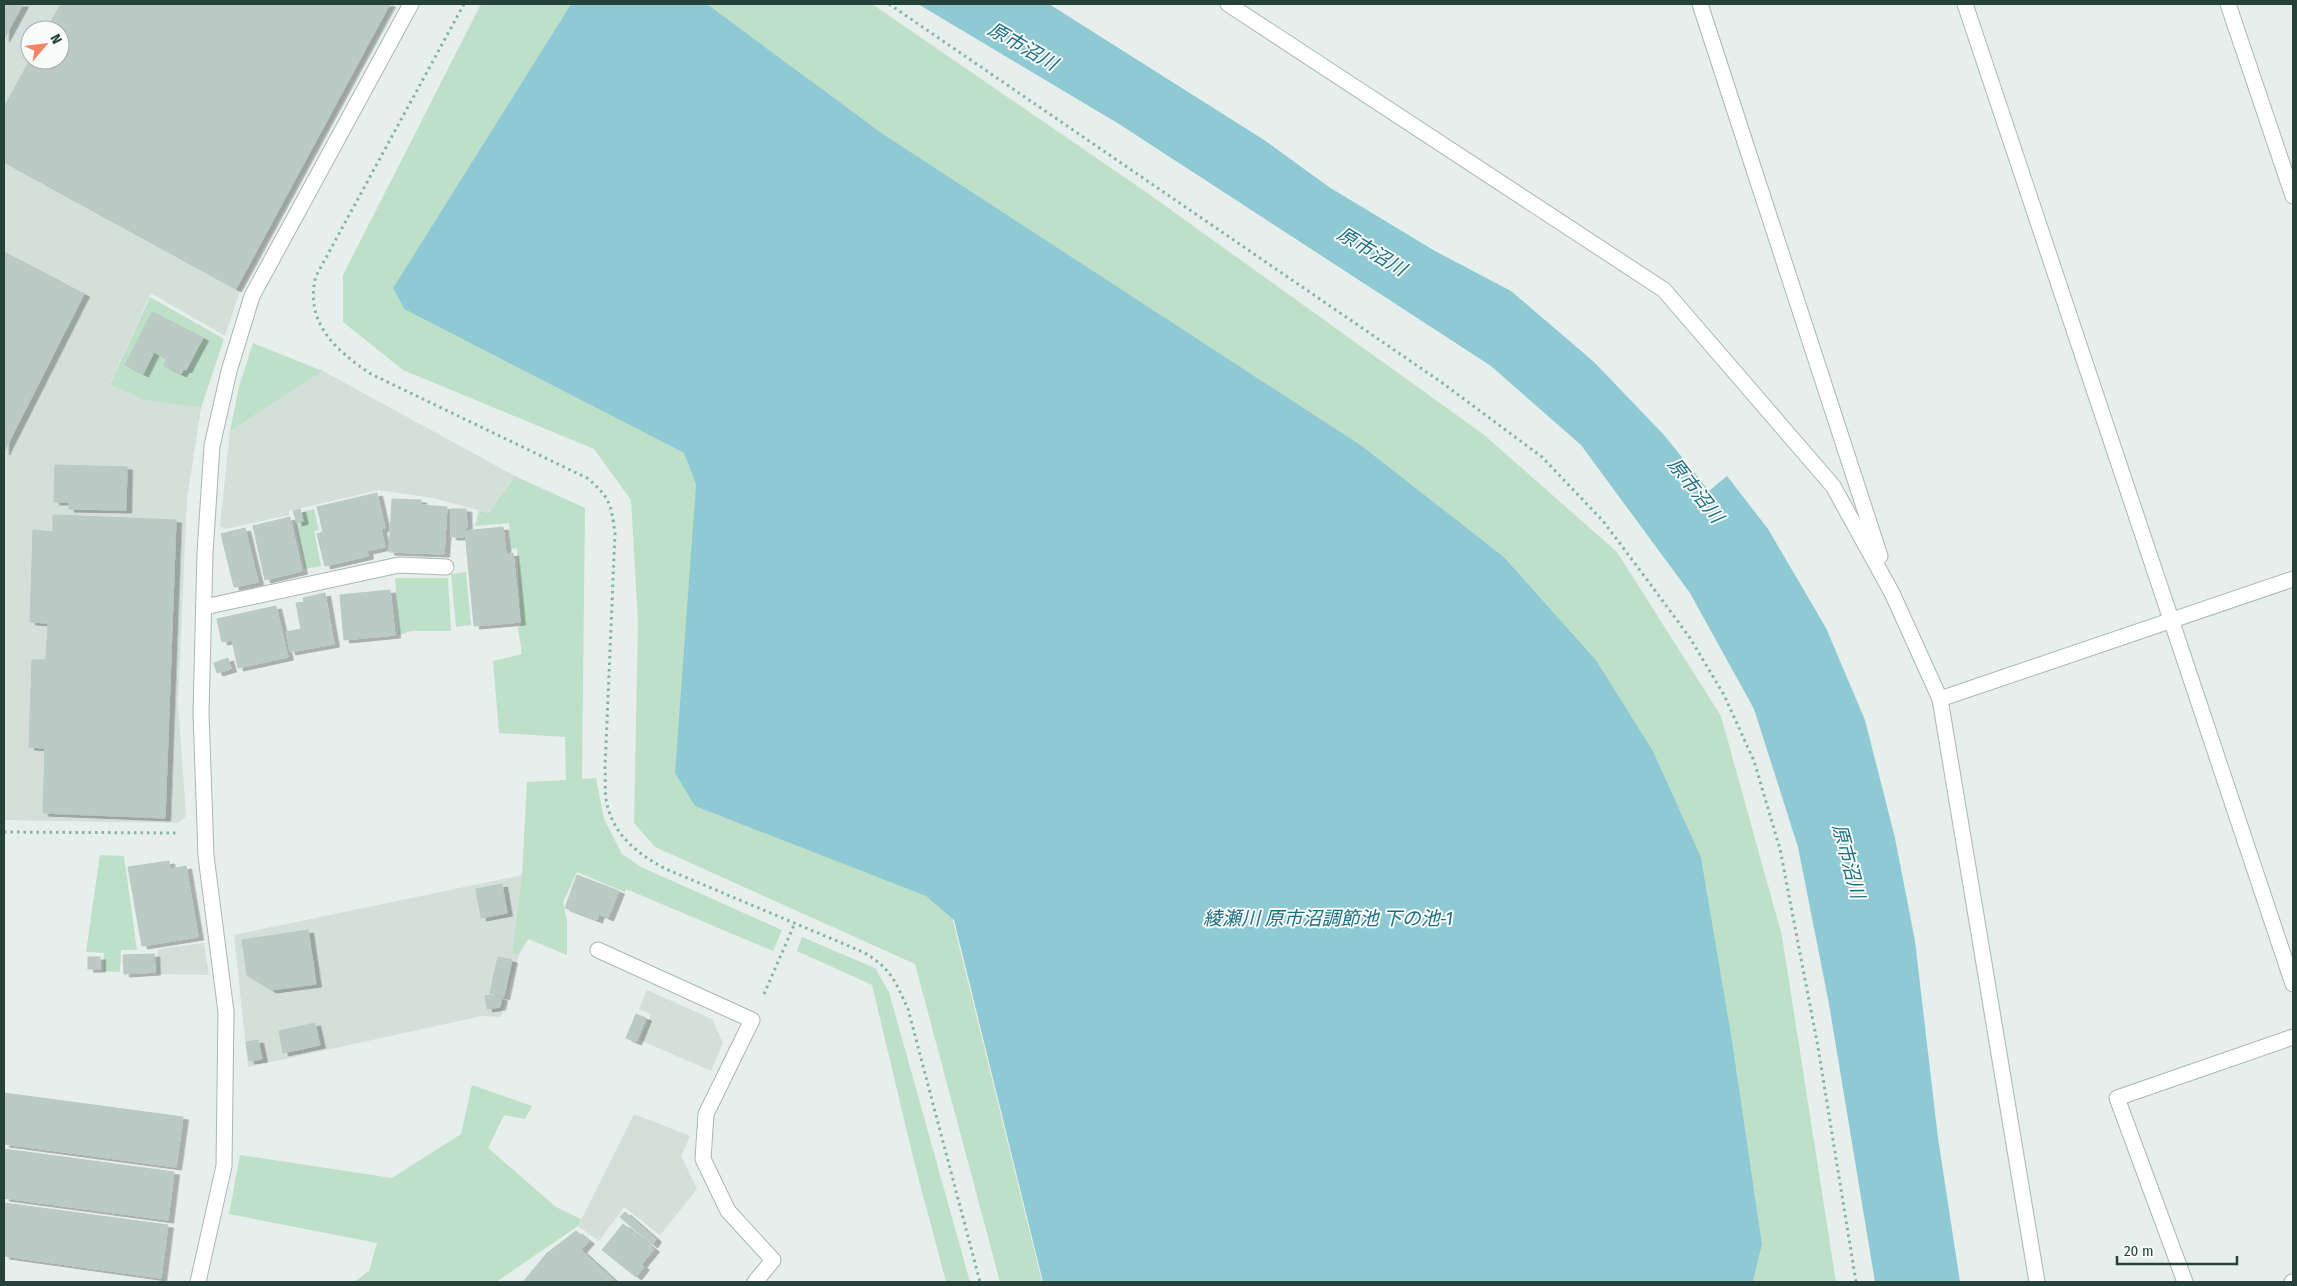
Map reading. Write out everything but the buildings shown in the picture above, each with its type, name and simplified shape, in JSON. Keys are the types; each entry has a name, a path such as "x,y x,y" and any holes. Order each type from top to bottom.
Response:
{"street":[{"path":"198,1282 224,1166 226,1012 206,856 201,713 212,446 229,371 252,296 411,4"},
{"path":"1228,4 1664,290 1833,486 1892,593 1940,699 2037,1282"},
{"path":"1700,4 1892,593"},
{"path":"1964,4 2293,984"},
{"path":"2228,4 2293,196"},
{"path":"204,607 399,565 446,567"},
{"path":"1940,699 2293,579"},
{"path":"598,950 752,1020 706,1114 703,1159 728,1211 773,1260 755,1282"},
{"path":"2185,1282 2117,1098 2293,1037"}],"path":[{"path":"464,4 316,276 312,292 315,317 327,336 350,360 371,374 587,478 602,490 612,508 614,533 605,768 607,804 617,828 621,836 643,857 863,952 882,963 895,980 908,1009 980,1282"},
{"path":"889,4 1441,382 1542,457 1603,521 1690,638 1724,694 1754,761 1780,849 1818,1047 1856,1282"},
{"path":"4,832 205,833"},
{"path":"752,1020 795,923"}],"shaded area":[{"path":"4,4 395,4 240,291 225,336 151,293 110,383 144,400 201,408 187,499 178,703 186,816 178,823 4,820"},
{"path":"323,371 515,476 489,513 433,498 379,490 289,511 289,515 225,529 220,526 230,431"},
{"path":"522,875 512,953 519,954 501,1017 482,1016 248,1067 234,935"},
{"path":"204,943 209,975 157,974 158,949"},
{"path":"647,990 712,1019 723,1043 711,1071 640,1040 651,1014 639,1009"},
{"path":"634,1114 690,1136 681,1156 697,1189 660,1235 624,1207 599,1241 578,1226"}],"green space":[{"path":"481,4 571,4 393,288 404,309 684,453 696,485 926,896 952,917 1042,1282 1000,1282 915,964 655,847 634,823 638,621 631,500 594,449 403,370 343,322 343,275"},
{"path":"707,4 872,4 1146,192 1483,434 1617,552 1721,716 1782,936 1836,1282 1753,1282 1762,1244 1732,1040 1701,857 1653,751 1596,660 1504,557 1362,446 883,134"},
{"path":"150,297 224,339 201,408 144,400 110,384"},
{"path":"253,343 323,371 230,431 239,387"},
{"path":"515,476 585,508 582,779 596,778 604,819 622,854 641,867 782,930 773,951 626,889 625,892 577,872 563,902 567,920 567,955 528,939 519,954 512,953 522,875 527,782 566,780 565,737 499,733 493,661 522,654 518,628 521,624 517,548 511,549 509,523 475,526 479,511 489,513"},
{"path":"314,509 319,530 314,531 321,566 305,569 295,523 304,521 302,512"},
{"path":"466,572 471,625 456,627 451,574"},
{"path":"395,578 448,578 451,631 411,631 399,635"},
{"path":"100,855 124,856 137,950 121,950 120,972 103,971 104,953 86,952"},
{"path":"802,937 875,968 889,992 970,1282 946,1282 916,1169 872,985 797,951"},
{"path":"472,1085 532,1106 525,1119 504,1115 488,1148 556,1207 581,1219 578,1226 496,1282 354,1282 369,1271 377,1243 229,1214 240,1155 392,1178 461,1134"}],"water":[{"name":"綾瀬川 原市沼調節池 下の池-1","path":"571,4 707,4 883,134 1362,446 1504,557 1596,660 1653,751 1701,857 1732,1040 1762,1244 1753,1282 1043,1282 954,920 926,896 695,806 675,773 696,485 684,453 404,309 393,288"},
{"name":"原市沼川","path":"918,4 1049,4 1264,140 1329,187 1435,251 1511,291 1594,362 1664,435 1709,491 1727,476 1768,529 1826,628 1865,720 1895,838 1915,941 1938,1138 1960,1282 1875,1282 1829,1004 1798,847 1754,709 1690,593 1581,445 1491,366 1119,124"}]}
